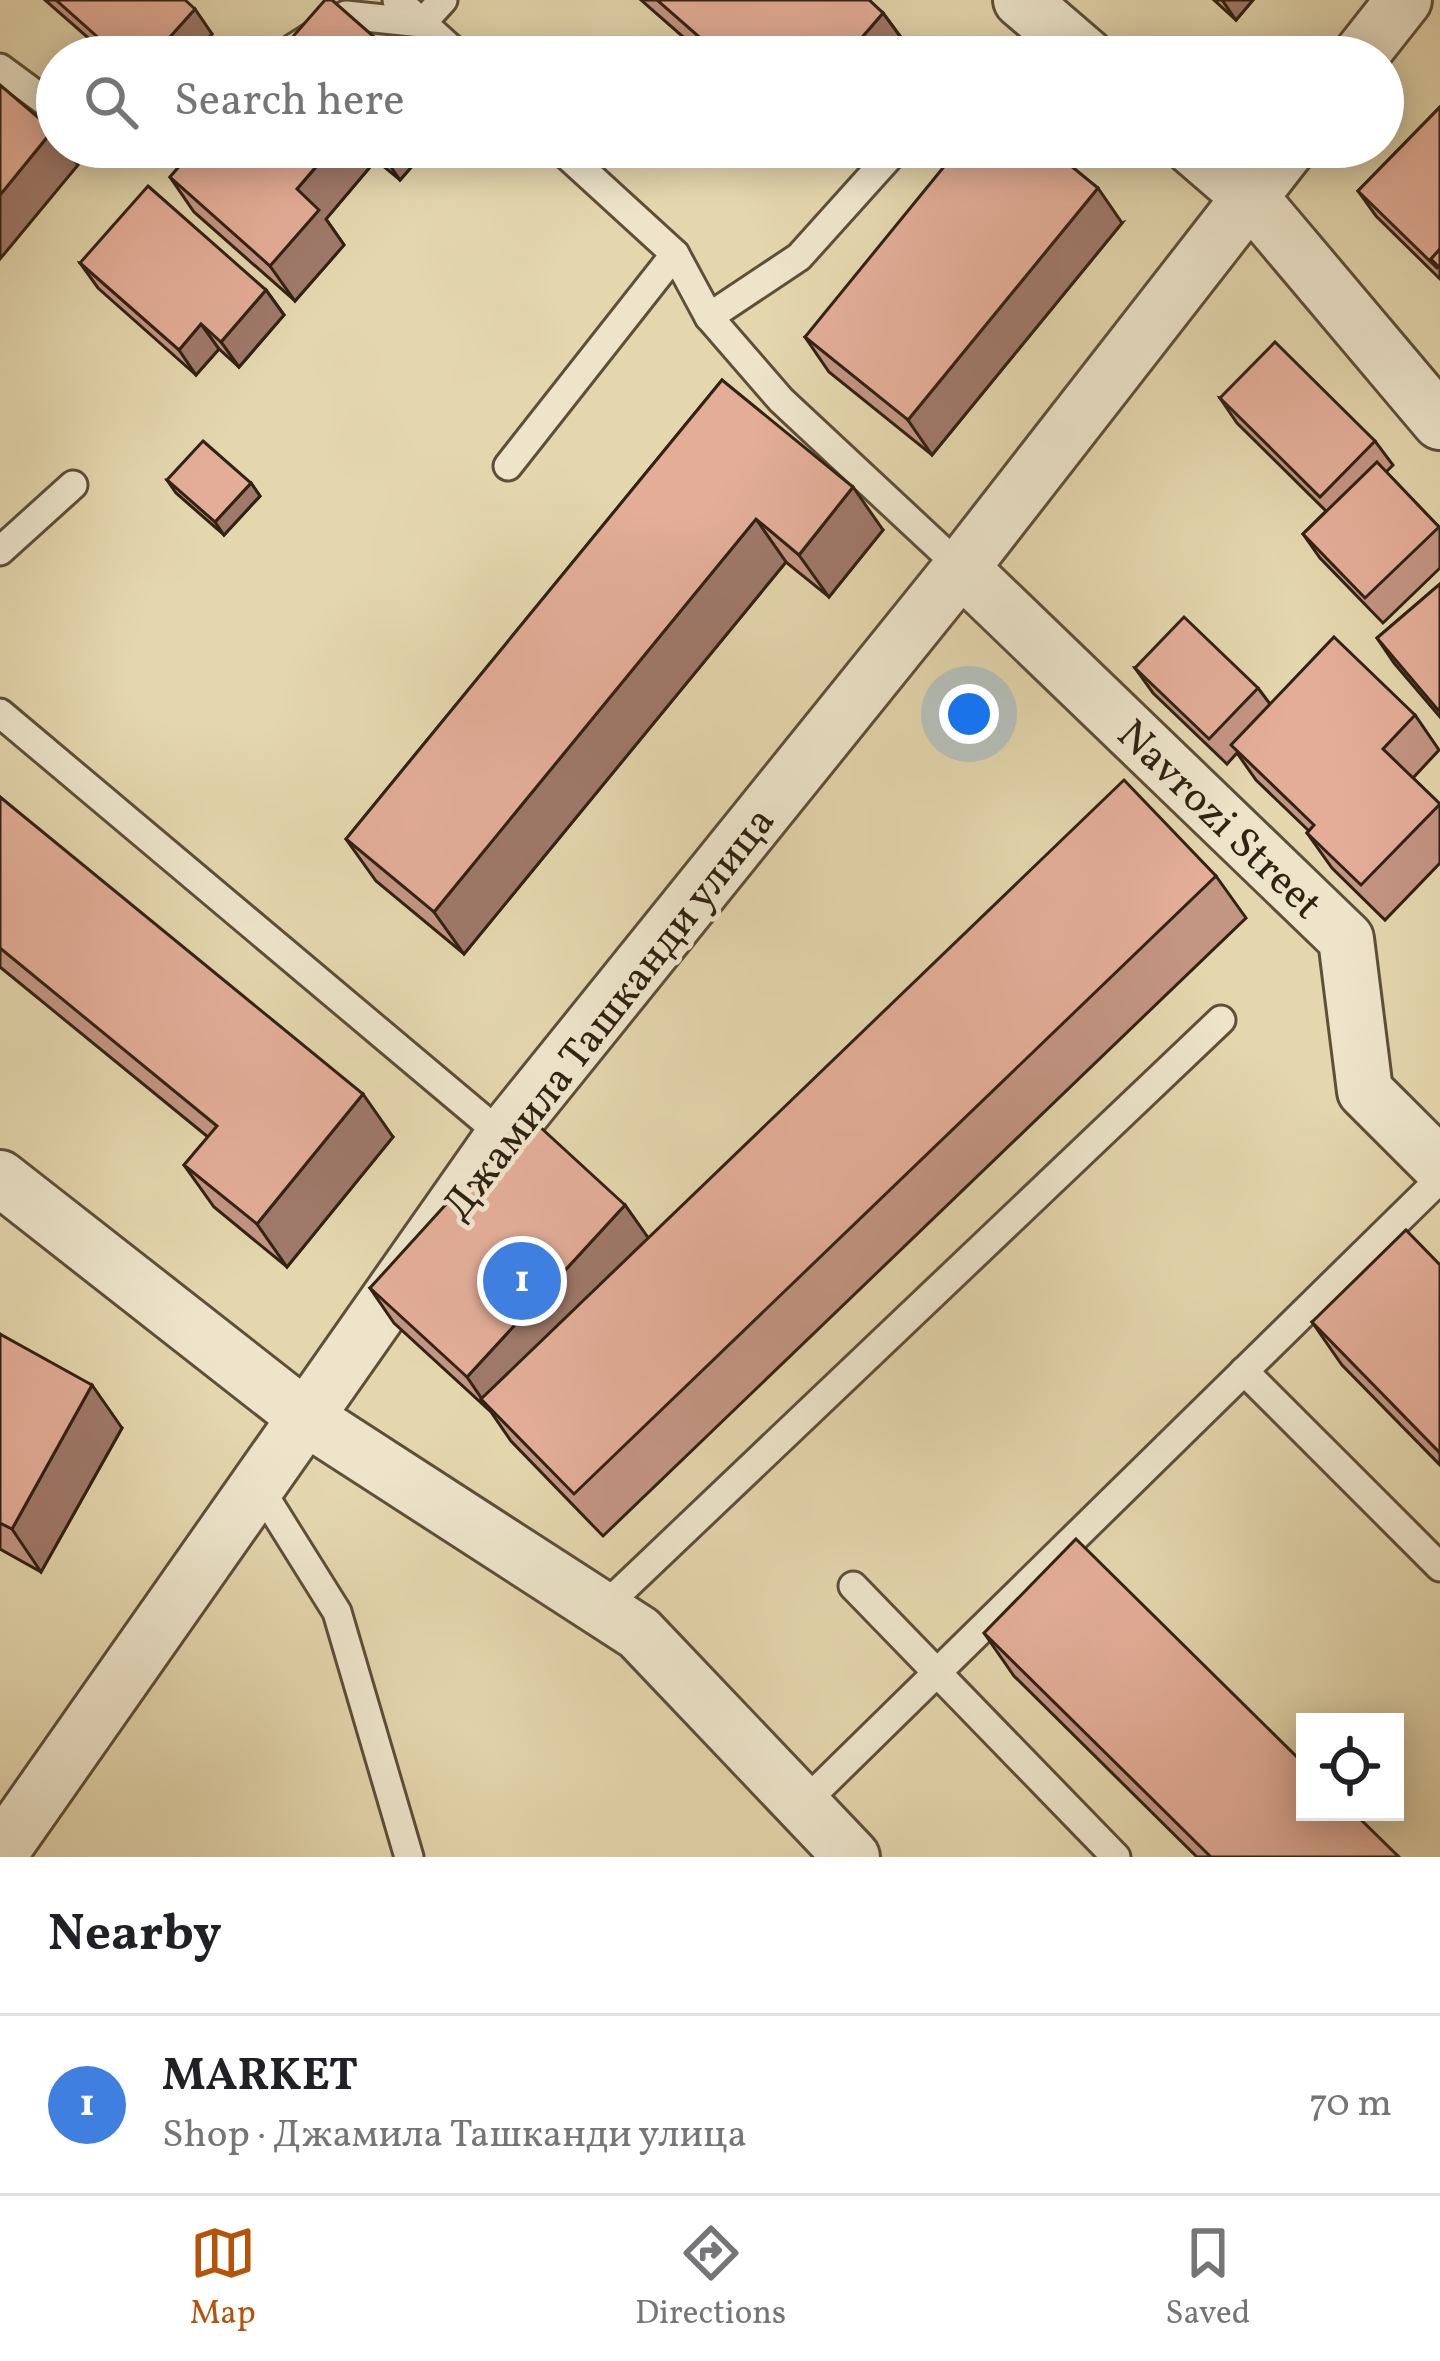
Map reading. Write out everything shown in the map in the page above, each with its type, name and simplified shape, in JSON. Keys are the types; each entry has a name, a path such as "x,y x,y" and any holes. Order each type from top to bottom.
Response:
{"street":[{"path":"1021,0 1063,36"},
{"path":"1376,36 1404,0"},
{"path":"1216,168 1250,197 1440,422"},
{"name":"Джамила Ташканди улица","path":"0,1852 502,1136 961,568 1273,168"},
{"name":"Navrozi Street","path":"961,568 1346,939 1365,1091 1440,1166"},
{"path":"0,1178 305,1417 639,1633 852,1857"}],"lane":[{"path":"397,0 437,36"},
{"path":"422,23 442,0"},
{"path":"313,36 346,15 422,23"},
{"path":"0,68 36,95"},
{"path":"581,168 676,254 709,317 781,400 961,568"},
{"path":"709,317 800,257 879,168"},
{"path":"508,466 676,254"},
{"path":"0,551 73,485"},
{"path":"0,713 502,1136"},
{"path":"602,1609 1221,1020"},
{"path":"802,1804 1440,1178"},
{"path":"1244,1371 1440,1568"},
{"path":"257,1484 337,1612 409,1857"},
{"path":"853,1586 1116,1857"}],"building":[{"path":"56,0 185,0 195,9 171,36 96,36"},
{"path":"325,0 332,0 373,36 293,36"},
{"path":"657,0 869,0 883,13 863,36 698,36"},
{"path":"0,85 36,116 36,151 0,195"},
{"path":"1440,107 1440,249 1431,259 1438,269 1358,191 1380,168 1404,168 1404,144"},
{"path":"178,168 315,168 297,189 319,210 270,266 170,177"},
{"path":"943,168 1074,168 1098,188 908,420 805,337"},
{"path":"148,186 266,290 221,342 201,324 179,350 80,263"},
{"path":"1275,342 1375,441 1320,497 1220,398"},
{"path":"722,380 853,487 799,555 756,519 434,912 346,839"},
{"path":"203,441 251,483 215,522 167,480"},
{"path":"1377,462 1439,527 1365,598 1303,534"},
{"path":"1440,584 1440,708 1438,710 1377,638"},
{"path":"1184,617 1258,688 1209,739 1135,668"},
{"path":"1334,637 1415,715 1383,749 1440,804 1361,885 1307,833 1314,825 1231,745"},
{"path":"1124,780 1216,876 574,1494 481,1399"},
{"path":"0,797 363,1094 257,1224 184,1165 217,1126 0,948"},
{"path":"527,1115 625,1205 467,1377 370,1288"},
{"path":"1406,1230 1440,1265 1440,1453 1312,1322"},
{"path":"0,1334 92,1385 12,1529 0,1523"},
{"path":"1076,1539 1296,1756 1296,1821 1362,1821 1399,1857 1211,1857 984,1633"}],"place":[{"name":"MARKET","path":"522,1281"}]}
